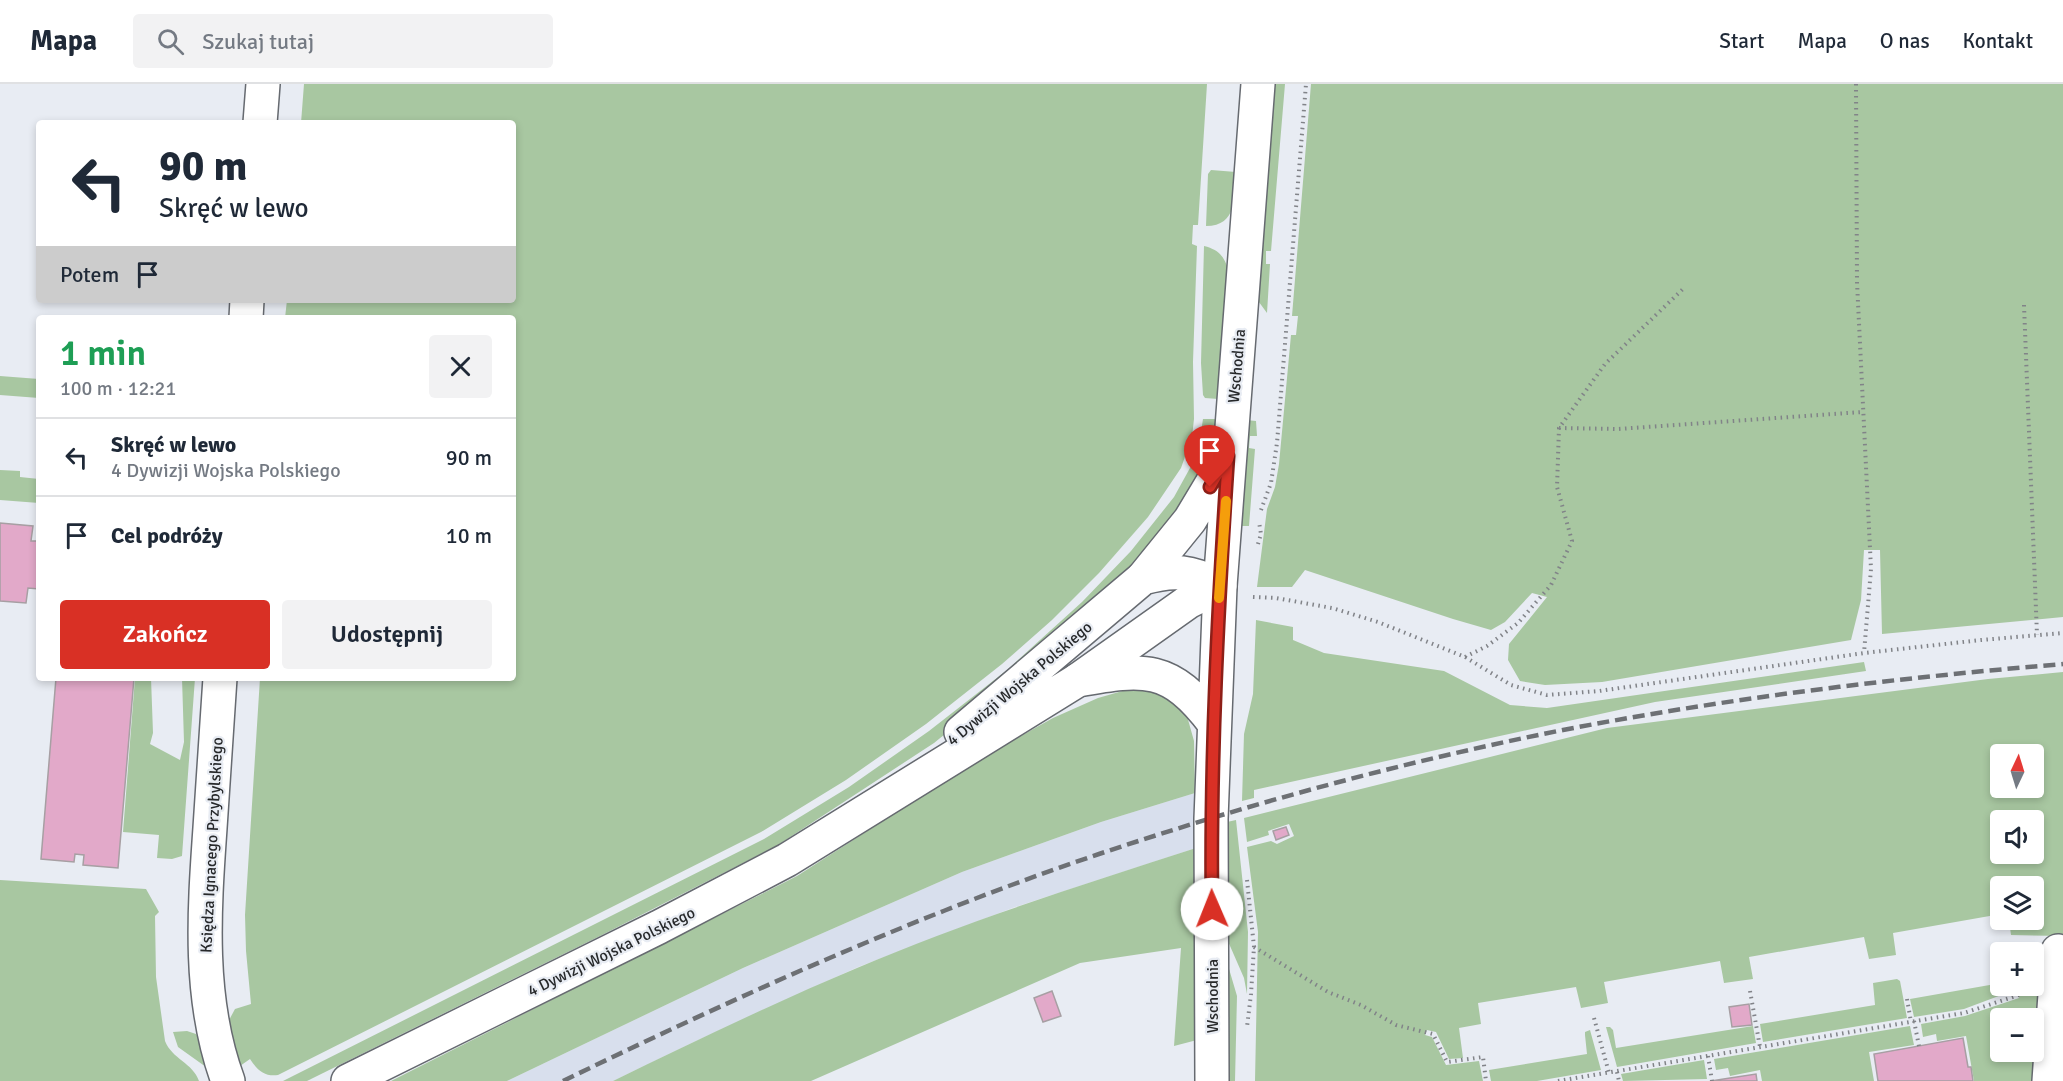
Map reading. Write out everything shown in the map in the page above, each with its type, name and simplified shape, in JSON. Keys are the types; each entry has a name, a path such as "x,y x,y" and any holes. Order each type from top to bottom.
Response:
{"street":[{"path":"260,120 262,84"},
{"name":"Wschodnia","path":"1212,1081 1211,819 1214,723 1231,591 1228,456 1258,84"},
{"name":"4 Dywizji Wojska Polskiego","path":"867,810 1143,578 1190,520 1228,456"},
{"name":"4 Dywizji Wojska Polskiego","path":"1143,578 1175,572 1204,578 1231,591"},
{"name":"4 Dywizji Wojska Polskiego","path":"348,1081 738,887 787,860 1078,680 1188,602 1231,591"},
{"name":"4 Dywizji Wojska Polskiego","path":"1078,680 1120,672 1147,673 1163,677 1197,700 1214,723"},
{"name":"Księdza Ignacego Przybylskiego","path":"220,681 204,941 215,1036 228,1081"},
{"path":"2049,1081 2058,951"}],"path":[{"path":"1253,531 1271,483 1276,453 1306,84"},
{"path":"1856,84 1857,282 1871,568 1864,653"},
{"path":"1465,657 1487,646 1518,623 1551,585 1572,541 1557,487 1559,428 1605,364 1684,287"},
{"path":"2024,305 2037,635"},
{"path":"1559,428 1618,429 1862,412"},
{"path":"1231,591 1332,608 1378,622 1465,657 1511,685 1547,695 1599,692 1864,653 2063,633"},
{"path":"1246,873 1254,947 1247,1028"},
{"path":"1254,947 1328,992 1361,1005 1396,1025 1433,1034 1448,1062 1483,1057 1486,1081"},
{"path":"1750,991 1760,1047"},
{"path":"1558,1081 1965,1013 2014,996"},
{"path":"1906,999 1919,1046"},
{"path":"1594,1018 1609,1073"},
{"path":"1708,1056 1712,1081"},
{"path":"1617,1072 1619,1081"}],"shaded area":[{"path":"1195,793 1196,848 1015,907 858,967 613,1081 507,1081 743,968 962,872 1101,822"}],"green space":[{"path":"304,84 1207,84 1198,225 1193,225 1192,244 1197,246 1192,437 1181,468 1148,517 1099,573 1052,620 1002,664 926,724 846,780 761,832 278,1075 269,1075 262,1072 250,1059 240,1066 228,1022 235,1009 251,1004 245,915 260,681 516,681 516,315 285,315 287,303 516,303 516,120 301,120"},
{"path":"1274,84 1285,84 1271,251 1266,251 1266,264 1270,264 1267,313 1256,298"},
{"path":"1311,84 2063,84 2063,617 1882,634 1880,550 1864,550 1861,600 1851,640 1602,682 1545,685 1520,681 1508,660 1509,644 1547,597 1532,593 1505,622 1491,630 1305,570 1292,587 1257,587 1267,509 1275,487 1279,464 1291,335 1296,335 1298,316 1292,316"},
{"path":"1211,170 1236,172 1235,191 1229,215 1216,225 1206,226 1208,174"},
{"path":"1204,246 1221,255 1229,271 1218,399 1205,398 1203,395 1201,363"},
{"path":"0,376 36,379 36,398 0,395"},
{"path":"1203,419 1217,419 1215,432 1199,477 1151,553 976,709 934,743 778,845 307,1081 283,1081 764,839 849,787 929,731 1007,670 1082,602 1131,551 1174,497 1190,468"},
{"path":"1246,420 1256,421 1257,436 1250,436 1249,448 1255,449 1249,526 1239,526"},
{"path":"0,470 20,471 20,477 36,479 36,503 0,500"},
{"path":"1256,620 1293,627 1293,640 1324,653 1444,671 1510,705 1547,708 1864,662 1866,671 1655,702 1254,790 1254,798 1242,801 1244,734 1253,694"},
{"path":"2063,672 2063,936 2011,935 2010,930 2044,930 2044,876 1990,876 1990,916 1893,933 1896,955 1869,959 1864,937 1749,957 1753,979 1724,983 1720,961 1604,982 1608,1003 1581,1008 1576,987 1478,1003 1481,1024 1459,1028 1463,1058 1449,1059 1436,1032 1427,1030 1425,1035 1432,1037 1446,1065 1479,1061 1483,1081 1255,1081 1258,932 1247,847 1271,841 1277,844 1294,836 1289,824 1268,831 1269,835 1247,842 1244,818 1607,728 1988,679"},
{"path":"135,681 151,681 153,733 150,744 180,760 184,742 182,681 195,681 182,856 172,859 157,858 159,835 123,832"},
{"path":"1139,688 1161,691 1187,716 1194,741 1195,793 1101,822 962,872 743,968 507,1081 391,1081 797,876 978,760 1053,718 1098,698"},
{"path":"1236,820 1248,932 1247,994 1244,978 1227,939 1227,822"},
{"path":"1196,848 1197,1040 1174,1046 1181,948 1080,963 811,1081 613,1081 764,1009 898,951 1025,904"},
{"path":"0,880 146,889 159,912 155,916 156,977 165,1041 199,1081 0,1081"},
{"path":"1227,962 1237,996 1235,1081 1226,1081"},
{"path":"1897,979 1900,981 1907,1018 1763,1042 1760,1024 1875,1005 1873,983"},
{"path":"1990,985 1990,996 1999,996 1964,1009 1914,1017 1910,999"},
{"path":"2019,996 2040,996 2039,1008 1990,1008 1990,1062 2035,1062 2034,1081 1974,1081 1966,1036 1937,1041 1936,1034 1923,1037 1921,1024 1965,1016 2019,998"},
{"path":"1753,1026 1756,1043 1617,1067 1606,1027 1613,1030 1616,1048"},
{"path":"1910,1026 1914,1045 1869,1052 1874,1081 1762,1081 1760,1070 1730,1076 1728,1068 1716,1070 1714,1059"},
{"path":"1590,1030 1601,1070 1537,1081 1491,1081 1489,1070 1587,1054 1585,1032"},
{"path":"187,1031 196,1034 199,1039 206,1067 178,1047 173,1032"},
{"path":"1704,1060 1707,1079 1623,1081 1621,1074"}],"building":[{"path":"0,523 33,526 31,541 36,541 36,589 28,588 26,603 0,601"},
{"path":"56,681 134,681 118,868 83,865 84,855 75,854 74,862 41,859"},
{"path":"1286,827 1289,835 1276,840 1273,831"},
{"path":"1052,991 1061,1016 1043,1022 1034,998"},
{"path":"1749,1004 1752,1025 1732,1027 1729,1007"},
{"path":"1963,1038 1973,1081 1878,1081 1874,1054"},
{"path":"1756,1074 1757,1081 1711,1081 1730,1078"}],"railway":[{"path":"563,1081 761,988 962,904 1156,835 1330,784 1505,742 1688,708 1812,690 2063,664"}],"slow traffic":[{"path":"1219,598 1226,501"}],"route":[{"path":"1210,487 1228,456 1214,723 1211,819 1212,909"}]}
